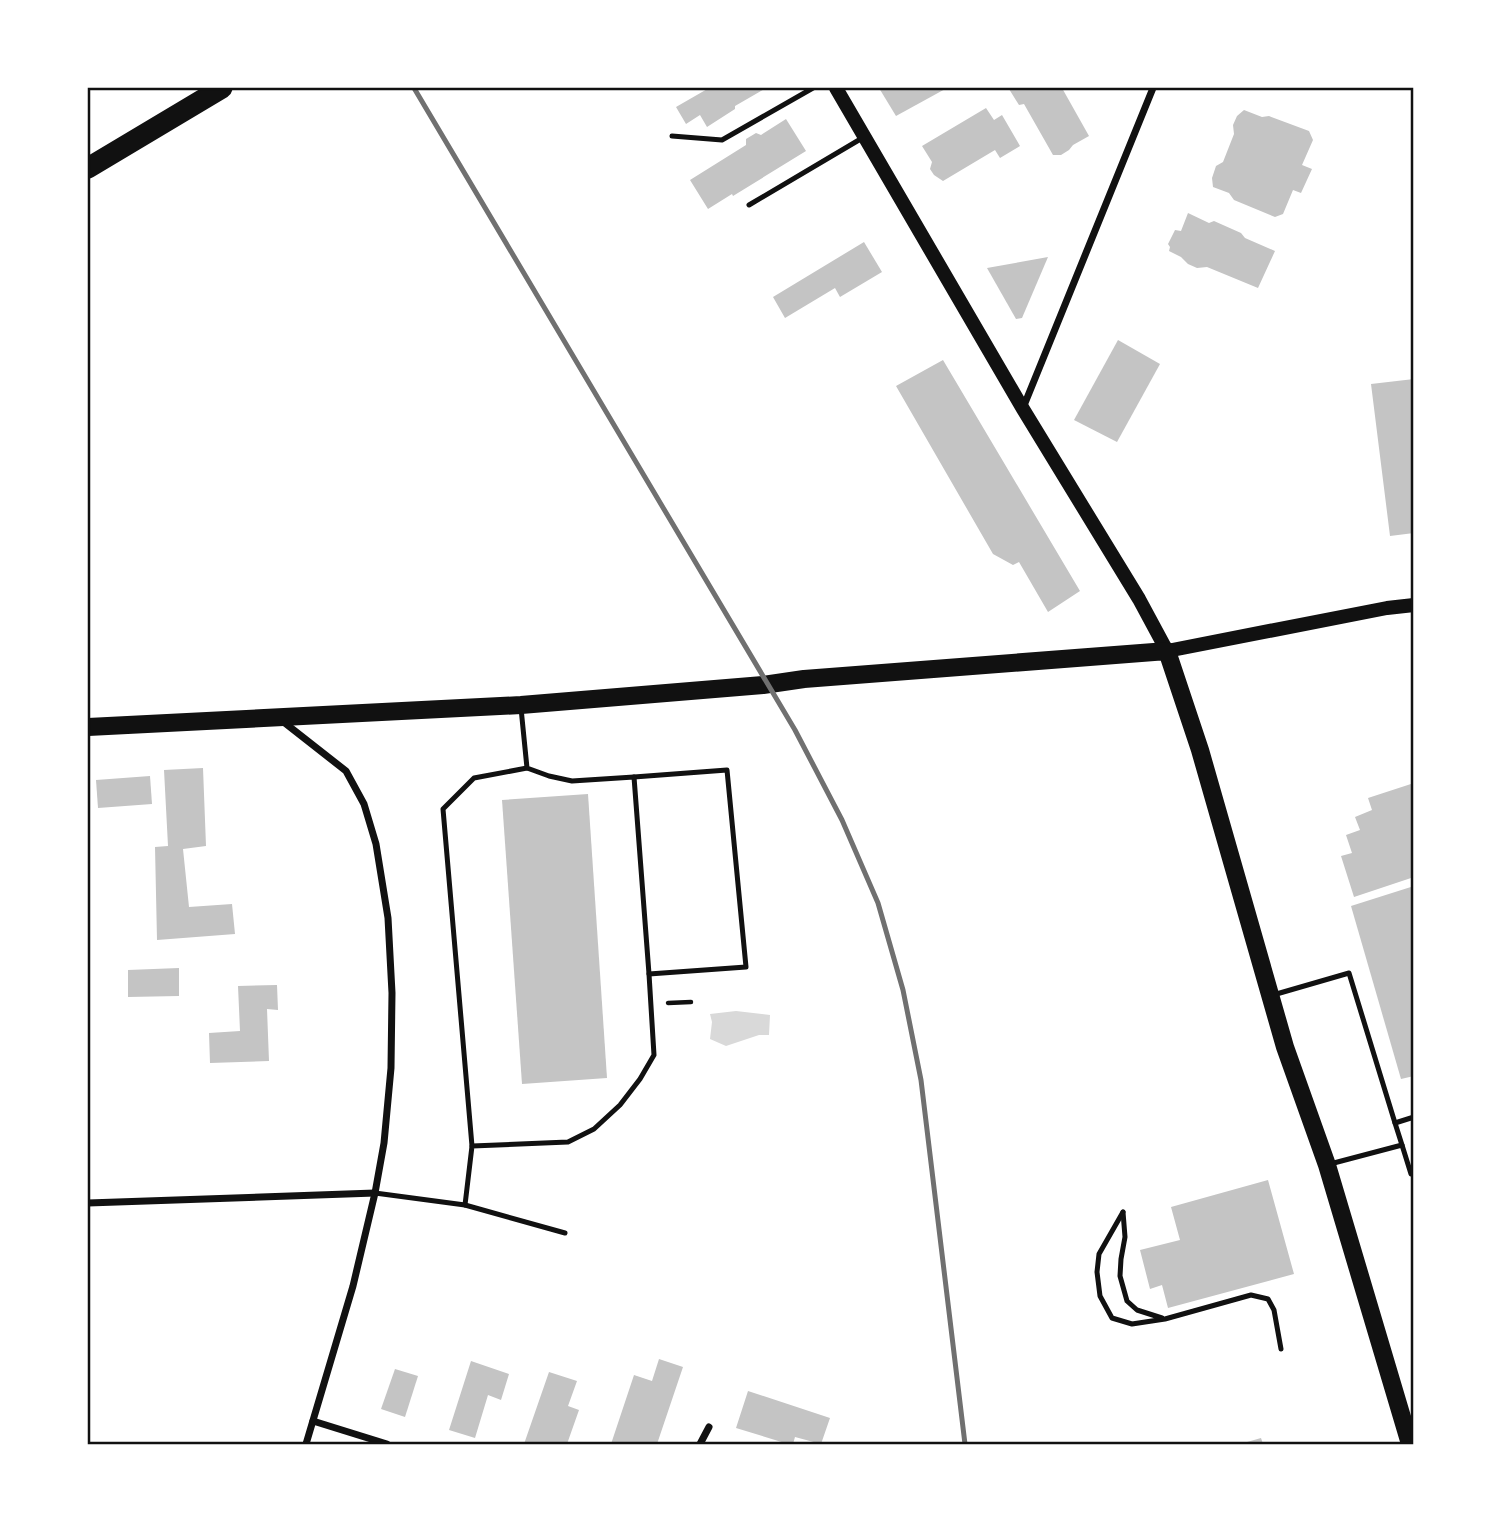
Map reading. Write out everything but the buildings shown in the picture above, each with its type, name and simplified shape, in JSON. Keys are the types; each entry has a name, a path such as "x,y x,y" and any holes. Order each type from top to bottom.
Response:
{"highway":[{"path":"88,168 222,88"}],"main road":[{"path":"836,88 1023,409 1139,599 1167,651 1200,750 1285,1046 1327,1165 1410,1432"},
{"path":"88,727 521,705 763,685 803,679 1167,651 1413,605"}],"street":[{"path":"1023,409 1153,88"},
{"path":"277,717 346,771 364,804 376,844 388,918 392,993 391,1068 384,1143 375,1193 354,1286 306,1444"},
{"path":"88,1203 375,1193"},
{"path":"313,1421 387,1444"},
{"path":"701,1444 709,1427"}],"lane":[{"path":"672,136 722,140 813,88"},
{"path":"749,205 865,136"},
{"path":"521,705 527,768"},
{"path":"465,1205 472,1146 443,809 474,778 527,768 572,781 727,770 746,967 649,974"},
{"path":"472,1146 568,1142 594,1129 620,1105 654,1055 634,777"},
{"path":"1270,995 1349,973 1411,1174 1413,1173"},
{"path":"1395,1122 1413,1117"},
{"path":"1327,1165 1402,1145"},
{"path":"375,1193 465,1205 565,1233"},
{"path":"1165,1319 1137,1310 1127,1301 1120,1276 1125,1237 1123,1212 1098,1254 1100,1296 1112,1318 1132,1324 1165,1319 1251,1295 1268,1299 1274,1310 1281,1349"}],"shaded area":[{"path":"736,1011 770,1015 769,1035 759,1035 726,1046 710,1039 710,1014"}],"railway":[{"path":"414,88 795,730 842,820 878,903 903,990 921,1080 965,1444"}]}
